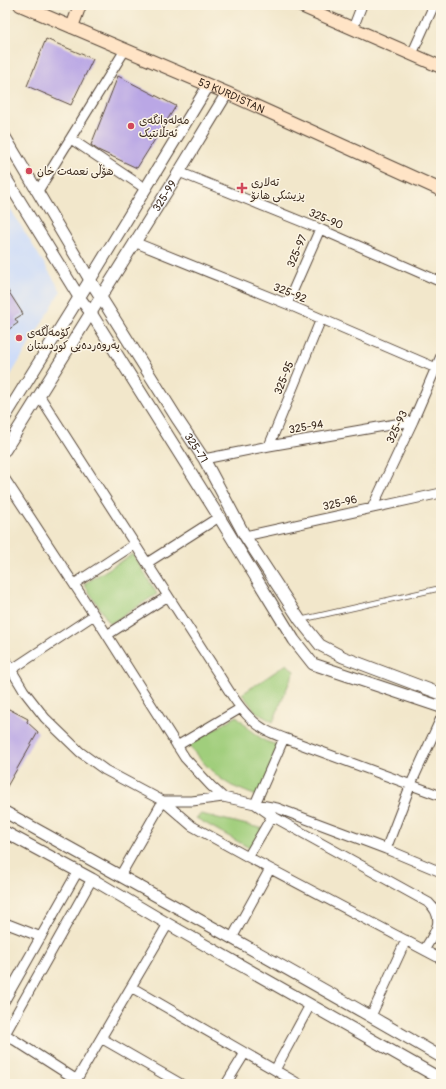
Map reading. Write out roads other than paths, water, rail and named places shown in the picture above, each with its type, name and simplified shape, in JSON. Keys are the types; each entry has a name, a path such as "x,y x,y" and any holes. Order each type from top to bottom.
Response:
{"main road":[{"name":"53 KURDISTAN","path":"20,5 227,93 441,190"},
{"path":"72,27 80,5"},
{"path":"299,5 441,67"}],"street":[{"path":"352,28 362,5"},
{"path":"412,54 434,5"},
{"path":"38,191 126,50"},
{"path":"5,417 208,86"},
{"name":"325-99","path":"5,450 227,93"},
{"path":"198,103 201,102 208,104 214,113"},
{"name":"325-71","path":"5,137 90,280 204,459 245,536 300,620 320,646 343,657 441,694"},
{"path":"70,139 146,189"},
{"name":"325-90","path":"179,172 320,229 441,282"},
{"name":"325-71","path":"5,177 219,517 294,640 313,664 441,707"},
{"name":"325-97","path":"287,304 320,229"},
{"name":"325-92","path":"134,242 287,304 436,368"},
{"name":"325-95","path":"269,446 321,319"},
{"name":"325-93","path":"372,508 413,421 441,356"},
{"path":"39,395 241,708 253,722 264,730 284,738 441,796"},
{"name":"325-94","path":"204,459 413,421"},
{"path":"5,479 185,758 211,786 223,796"},
{"name":"325-96","path":"245,536 441,493"},
{"path":"147,563 219,517"},
{"path":"74,584 135,544"},
{"path":"107,635 168,596"},
{"path":"11,670 94,615"},
{"path":"5,657 24,691 45,718 80,752 105,770 163,801 192,826 248,858 441,959"},
{"path":"177,746 241,708"},
{"path":"386,849 411,784 441,718"},
{"path":"254,804 284,738"},
{"path":"163,801 192,801 223,796 277,808 386,849 441,872"},
{"path":"120,876 163,801"},
{"path":"254,804 272,816 434,907 439,918 438,926 424,950"},
{"path":"5,812 232,938 441,1057"},
{"path":"248,858 272,816"},
{"path":"5,832 78,871 310,1005 441,1078"},
{"path":"232,938 270,869"},
{"path":"5,1000 78,871"},
{"path":"92,879 5,1034 76,1082 168,924"},
{"path":"5,923 41,937"},
{"path":"370,1016 406,940"},
{"path":"130,987 299,1084"},
{"path":"276,1070 310,1005"},
{"path":"101,1038 181,1084"},
{"path":"226,1084 245,1053"}],"lane":[{"path":"300,620 441,588"}],"place":[{"name":"مەلەوانگەی ئەتڵانتیک","path":"131,126"},
{"name":"هۆڵی نعمەت خان","path":"29,171"},
{"name":"تەلاری پزیشکی هانۆ","path":"242,188"},
{"name":"كۆمەڵگەی پەروەردەیی كوردستان","path":"19,338"}]}
